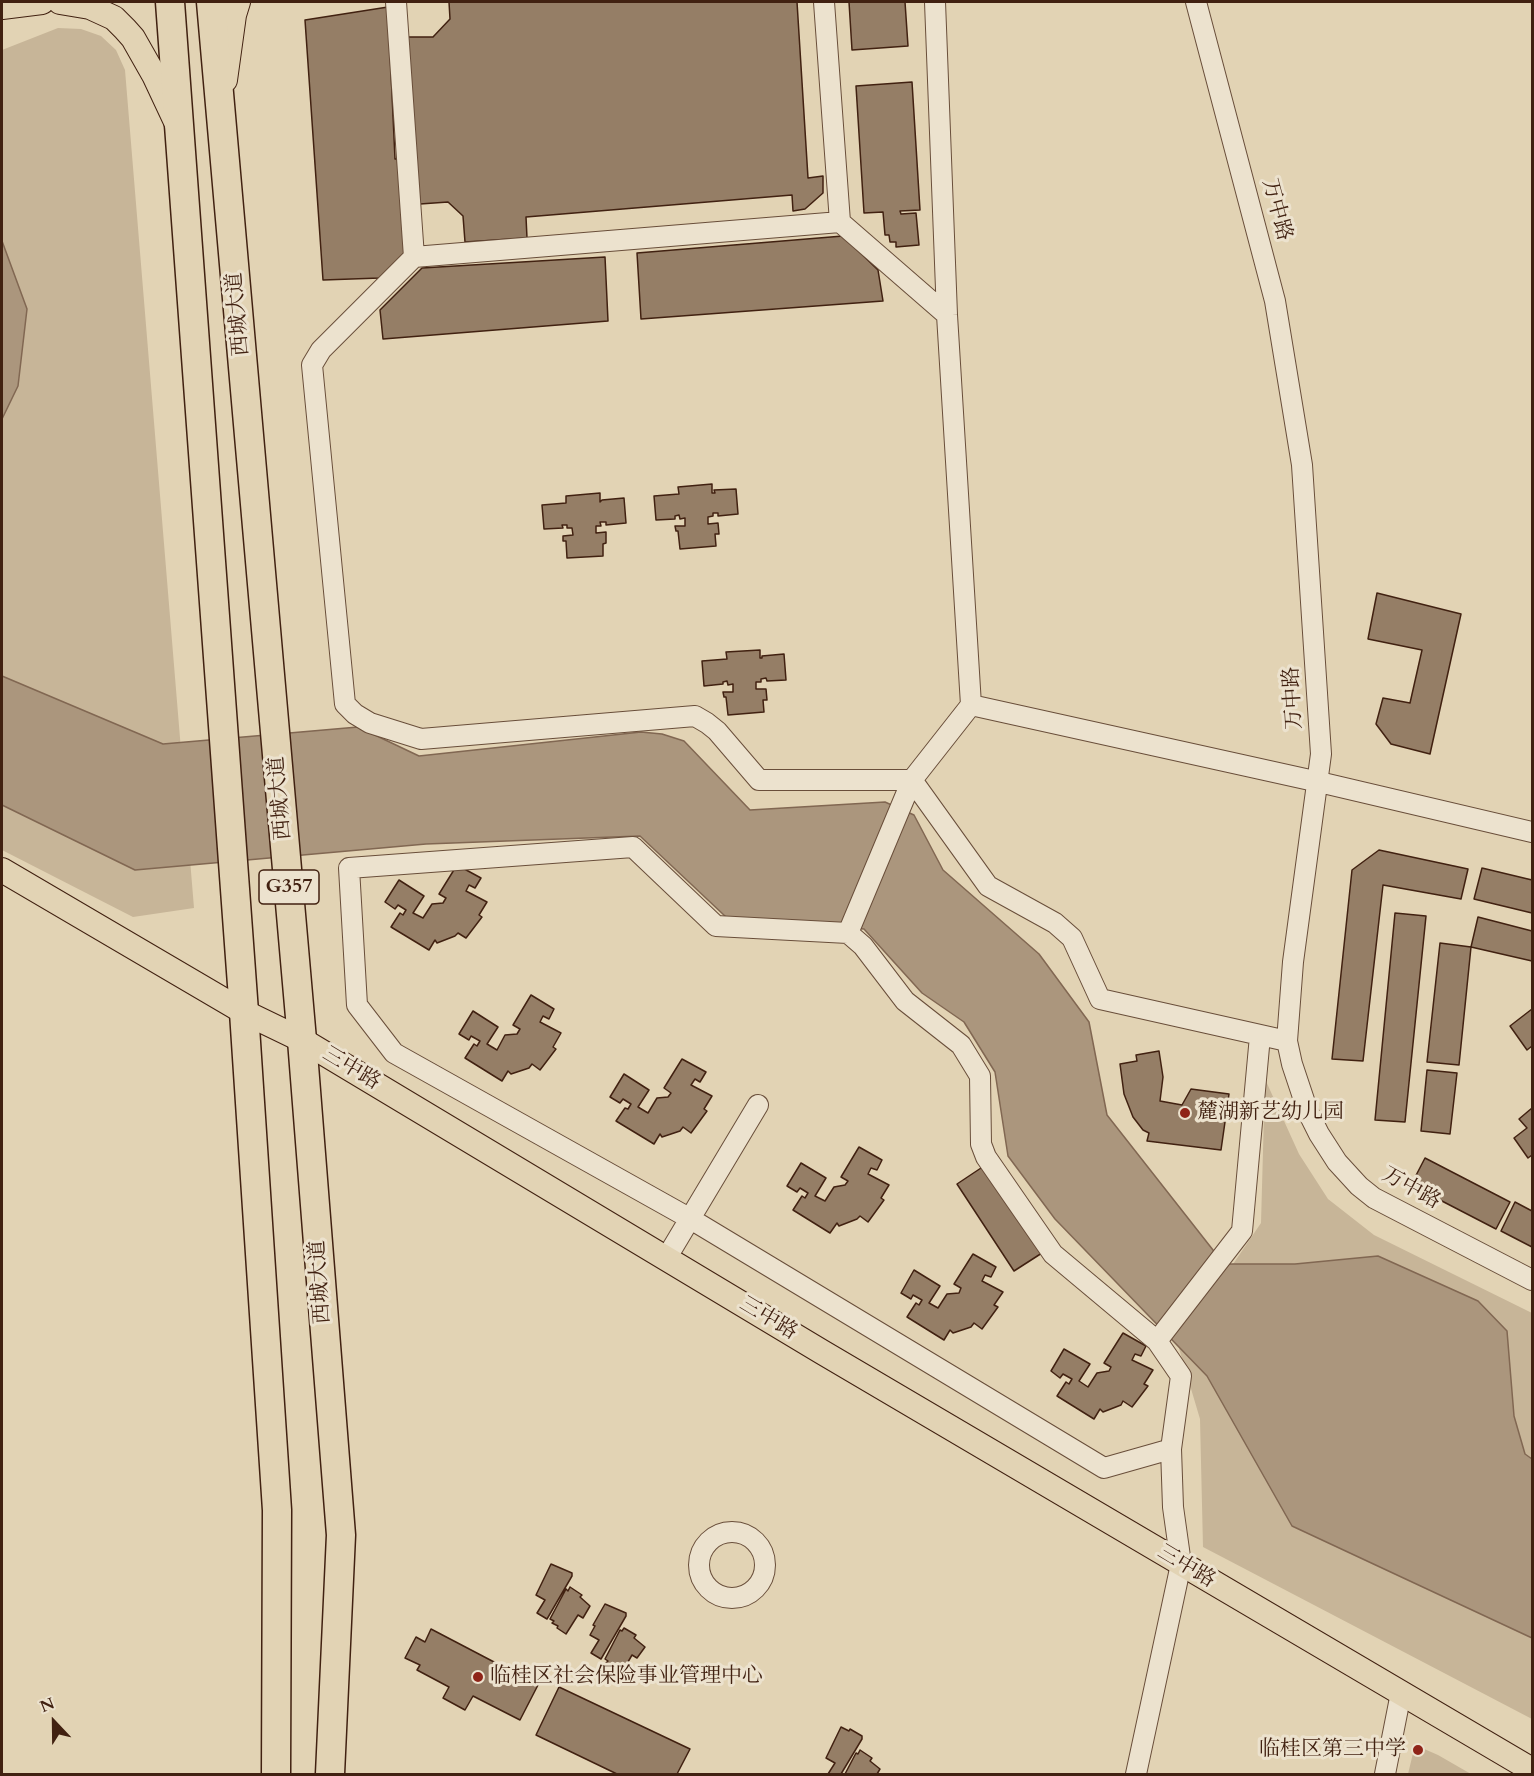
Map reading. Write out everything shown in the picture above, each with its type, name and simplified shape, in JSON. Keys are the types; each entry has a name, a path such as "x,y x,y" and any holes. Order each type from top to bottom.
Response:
{"highway":[{"name":"G357","path":"170,2 244,1012 277,1510 276,1774"},
{"name":"西城大道","path":"211,2 302,1040 341,1534 330,1774"}],"main road":[{"path":"2,6 10,2"},
{"path":"2,6 42,2"},
{"path":"60,2 90,7 114,18 125,29 133,38 154,75 179,129"},
{"path":"220,109 238,2"},
{"name":"三中路","path":"2,870 244,1012 302,1040 822,1352 1533,1770"}],"street":[{"path":"396,2 414,257"},
{"path":"824,2 840,222 947,315"},
{"path":"848,933 912,780 971,705 947,315 935,2"},
{"name":"万中路","path":"1196,2 1275,301 1302,465 1321,754 1293,962 1287,1041 1301,1092 1312,1119 1338,1162 1359,1186 1374,1198 1533,1280"},
{"path":"840,222 414,257 321,350 312,365 345,704 355,714 370,723 421,739 695,716 717,731 759,780 912,780"},
{"path":"971,705 1533,832"},
{"path":"912,780 988,886 1055,923 1072,938 1100,999 1287,1041"},
{"path":"1136,1774 1181,1564 1173,1507 1171,1449 1181,1376 1158,1341 1053,1254 986,1157 981,1144 980,1076 961,1045 905,1001 863,946 848,933 716,926 633,847 349,867 357,1005 394,1053 689,1218 1104,1468 1171,1449"},
{"path":"1158,1341 1242,1232 1260,1036"},
{"path":"667,1257 758,1106"},
{"path":"1385,1774 1401,1693"}],"shaded area":[{"path":"58,28 81,29 101,36 116,50 125,70 194,908 133,917 2,850 2,50"},
{"path":"2,241 27,309 18,386 2,419"},
{"path":"2,676 163,744 358,727 419,756 641,732 662,734 684,741 750,810 885,802 914,815 943,870 1039,954 1089,1022 1107,1115 1224,1264 1295,1264 1378,1256 1478,1301 1507,1331 1514,1416 1525,1454 1532,1459 1532,1638 1292,1526 1207,1376 1055,1219 1008,1156 995,1072 964,1022 922,993 864,929 726,917 640,836 426,844 135,870 2,805"},
{"path":"1265,1079 1299,1154 1328,1199 1374,1235 1532,1313 1532,1719 1203,1547 1200,1419 1178,1345 1261,1223"},
{"path":"1415,1745 1438,1755 1471,1774 1408,1774"}],"building":[{"path":"449,2 797,2 808,178 823,176 823,193 805,209 793,211 792,195 526,217 527,238 465,242 463,216 448,202 420,204 407,37 433,37 450,19"},
{"path":"849,2 905,2 908,46 852,50"},
{"path":"388,7 395,159 400,159 406,252 380,278 323,280 305,20"},
{"path":"912,82 920,210 900,211 901,214 916,213 919,245 896,247 896,242 890,242 889,235 885,235 883,212 864,213 856,86"},
{"path":"843,236 878,270 883,301 641,319 637,253"},
{"path":"605,257 608,321 383,339 380,310 422,268"},
{"path":"712,484 712,493 715,493 714,490 736,489 738,514 718,516 718,513 713,513 713,516 708,517 708,524 718,523 719,534 715,534 716,546 680,549 678,531 675,526 685,526 685,518 680,519 679,515 675,516 675,519 656,520 654,496 679,494 678,487"},
{"path":"600,493 600,502 624,498 626,523 606,525 606,522 600,522 601,526 596,526 596,533 606,532 603,556 567,558 566,541 563,541 563,536 573,535 572,528 562,525 563,528 544,529 542,505 566,503 566,496"},
{"path":"1377,593 1461,614 1430,754 1391,744 1376,724 1383,698 1410,703 1422,650 1368,639"},
{"path":"760,650 760,658 784,654 786,680 767,681 766,678 761,679 761,682 756,682 756,689 766,689 767,700 763,700 764,712 728,715 726,697 723,692 733,692 733,684 728,685 727,681 723,684 704,686 702,661 727,659 726,652"},
{"path":"1379,850 1468,869 1461,899 1383,885 1363,1061 1332,1059 1352,870"},
{"path":"457,865 481,878 475,888 469,885 466,891 487,902 479,915 482,917 466,938 458,933 437,943 435,940 429,950 391,927 400,913 403,915 406,910 398,905 395,909 385,902 399,880 424,896 413,913 423,918 432,904 443,903 446,898 439,894"},
{"path":"1482,868 1532,880 1532,913 1474,899"},
{"path":"1395,913 1426,916 1405,1122 1375,1120"},
{"path":"1478,917 1532,931 1532,961 1471,947"},
{"path":"1440,943 1471,947 1459,1065 1427,1062"},
{"path":"531,995 554,1009 549,1019 543,1016 540,1022 561,1033 553,1047 556,1049 540,1070 532,1064 529,1068 511,1074 508,1071 502,1081 465,1058 474,1044 477,1046 480,1041 471,1036 469,1040 459,1034 473,1011 498,1027 487,1044 497,1050 505,1035 517,1034 520,1029 513,1025"},
{"path":"1532,1009 1532,1046 1527,1050 1510,1026"},
{"path":"1159,1051 1163,1077 1160,1101 1182,1105 1191,1089 1229,1094 1221,1150 1147,1141 1149,1133 1143,1130 1133,1117 1124,1094 1120,1064 1137,1061 1136,1055"},
{"path":"682,1059 706,1072 700,1082 695,1079 691,1085 712,1096 704,1109 707,1111 691,1133 683,1127 680,1131 662,1137 660,1134 654,1144 616,1121 625,1108 628,1109 631,1104 623,1099 620,1103 610,1097 624,1074 649,1090 638,1107 648,1113 657,1098 668,1097 671,1093 664,1088"},
{"path":"1427,1070 1457,1073 1450,1134 1421,1131"},
{"path":"1532,1108 1532,1155 1528,1158 1514,1138 1527,1128 1519,1119"},
{"path":"859,1147 882,1160 877,1170 871,1168 868,1174 889,1185 881,1198 884,1200 868,1222 860,1216 839,1226 837,1223 830,1233 793,1210 802,1196 805,1198 808,1193 800,1188 797,1192 787,1186 801,1163 826,1178 815,1196 825,1201 834,1187 845,1185 848,1181 841,1177"},
{"path":"1425,1158 1510,1202 1496,1229 1411,1185"},
{"path":"984,1166 1042,1253 1014,1271 957,1184"},
{"path":"1515,1202 1532,1211 1532,1247 1501,1231"},
{"path":"973,1254 996,1267 991,1277 985,1275 982,1281 1003,1292 994,1305 998,1307 982,1329 974,1323 971,1327 953,1333 950,1330 944,1340 907,1317 916,1303 919,1305 922,1300 913,1295 911,1299 901,1293 914,1270 940,1286 929,1303 938,1308 947,1294 959,1293 961,1288 954,1284"},
{"path":"1123,1333 1146,1346 1141,1356 1135,1354 1132,1360 1153,1370 1144,1384 1148,1386 1132,1407 1123,1401 1121,1405 1103,1412 1100,1409 1094,1419 1057,1396 1066,1382 1069,1384 1072,1379 1063,1374 1060,1378 1051,1371 1064,1349 1090,1364 1079,1381 1088,1387 1097,1373 1109,1371 1111,1367 1104,1363"},
{"path":"551,1564 572,1573 572,1576 547,1619 537,1613 545,1600 536,1595"},
{"path":"570,1587 582,1595 580,1597 590,1606 583,1618 578,1615 566,1634 550,1619 566,1589 568,1591"},
{"path":"605,1604 626,1613 626,1616 601,1659 591,1653 599,1640 590,1635"},
{"path":"624,1628 636,1635 634,1638 645,1647 637,1658 632,1655 621,1674 611,1668 605,1659 620,1630"},
{"name":"临桂区社会保险事业管理中心","path":"431,1629 538,1685 520,1720 473,1696 465,1710 443,1698 449,1687 417,1670 420,1665 405,1658 416,1637 425,1642"},
{"path":"559,1687 690,1749 677,1774 617,1774 536,1735"},
{"path":"841,1727 849,1731 850,1729 862,1736 862,1739 841,1774 828,1774 835,1763 826,1758"},
{"path":"860,1750 872,1758 870,1761 880,1769 877,1774 845,1774 856,1753 858,1754"}],"place":[{"name":"麓湖新艺幼儿园","path":"1185,1113"},
{"name":"临桂区社会保险事业管理中心","path":"478,1677"},
{"name":"临桂区第三中学","path":"1418,1750"}]}
